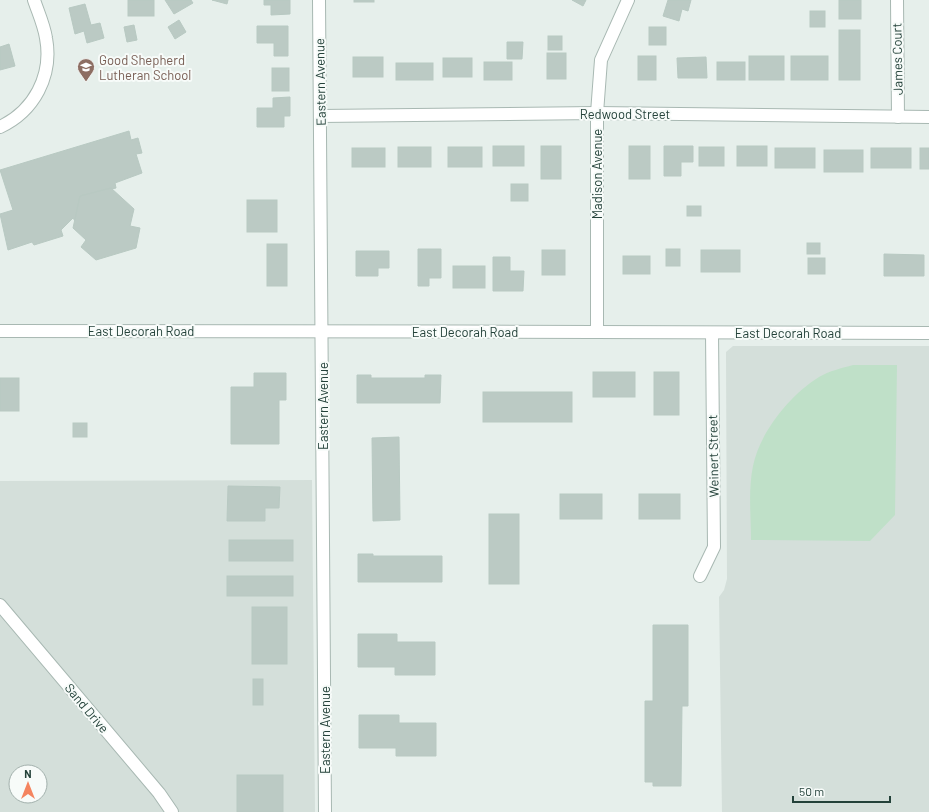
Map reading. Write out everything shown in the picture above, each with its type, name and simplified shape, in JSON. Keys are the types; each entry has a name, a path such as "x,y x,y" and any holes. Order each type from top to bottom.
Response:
{"street":[{"path":"0,127 21,114 32,102 40,90 45,74 48,58 46,38 34,0"},
{"name":"Eastern Avenue","path":"319,0 325,812"},
{"name":"Madison Avenue","path":"597,331 597,113 601,60 628,0"},
{"name":"James Court","path":"897,0 898,117"},
{"name":"Redwood Street","path":"320,116 597,113 929,117"},
{"name":"East Decorah Road","path":"0,331 597,331 712,333 929,333"},
{"name":"Weinert Street","path":"700,576 714,547 712,333"},
{"name":"Sand Drive","path":"0,605 159,793 172,812"}],"shaded area":[{"path":"733,346 929,346 929,812 722,812 719,597 724,590 727,579 726,352"},
{"path":"312,480 315,812 0,812 0,481"}],"green space":[{"path":"853,365 897,365 895,515 870,541 751,540 751,475 762,440 787,404 797,394 819,377"}],"building":[{"path":"128,0 154,0 154,16 128,16"},
{"path":"165,0 191,0 193,3 174,14"},
{"path":"212,0 228,0 227,4"},
{"path":"264,0 290,0 290,14 271,15 271,5 264,5"},
{"path":"354,0 374,0 374,2 354,2"},
{"path":"572,0 586,0 583,6"},
{"path":"668,0 691,0 688,11 682,9 679,21 663,16"},
{"path":"839,0 861,0 861,19 839,19"},
{"path":"85,4 91,25 100,23 104,38 87,43 84,31 75,34 69,8"},
{"path":"810,11 825,11 825,27 810,27"},
{"path":"179,20 186,32 175,39 168,27"},
{"path":"134,25 137,40 127,42 124,27"},
{"path":"257,26 288,26 288,56 274,56 274,43 257,43"},
{"path":"649,27 666,27 666,45 649,45"},
{"path":"839,30 860,30 860,80 839,80"},
{"path":"548,36 562,36 562,50 548,50"},
{"path":"507,42 523,42 522,59 507,59"},
{"path":"9,44 15,66 0,70 0,47"},
{"path":"547,53 566,53 566,79 547,79"},
{"path":"638,56 656,56 656,80 638,80"},
{"path":"749,56 784,56 784,80 749,80"},
{"path":"791,56 828,56 828,80 791,80"},
{"path":"353,57 383,57 383,77 353,77"},
{"path":"706,57 707,78 678,78 677,58"},
{"path":"443,58 472,58 472,77 443,77"},
{"path":"484,62 512,62 512,80 484,80"},
{"path":"717,62 745,62 745,80 717,80"},
{"path":"396,63 433,63 433,80 396,80"},
{"path":"272,68 289,68 289,91 272,91"},
{"path":"290,97 290,116 284,116 284,127 257,127 257,108 273,108 273,98"},
{"path":"129,131 131,140 138,138 142,153 136,154 142,173 115,183 116,188 80,196 75,221 73,218 61,230 63,236 34,245 32,242 8,250 0,214 13,210 0,170"},
{"path":"493,146 524,146 524,166 493,166"},
{"path":"541,146 561,146 561,179 541,179"},
{"path":"629,146 650,146 650,179 629,179"},
{"path":"664,146 693,146 693,162 681,162 681,176 664,176"},
{"path":"737,146 767,146 767,166 737,166"},
{"path":"398,147 431,147 431,167 398,167"},
{"path":"448,147 482,147 482,167 448,167"},
{"path":"699,147 724,147 724,166 699,166"},
{"path":"352,148 385,148 385,167 352,167"},
{"path":"775,148 815,148 815,168 775,168"},
{"path":"871,148 911,148 911,168 871,168"},
{"path":"920,148 929,148 929,169 920,169"},
{"path":"824,150 863,150 863,172 824,172"},
{"path":"511,184 528,184 528,201 511,201"},
{"path":"111,188 134,209 130,226 140,228 136,248 96,260 81,247 86,240 73,228 80,196"},
{"path":"247,200 277,200 277,232 247,232"},
{"path":"687,206 701,206 701,216 687,216"},
{"path":"807,243 820,243 820,254 807,254"},
{"path":"267,244 287,244 287,286 267,286"},
{"path":"418,249 441,249 441,278 429,278 429,286 418,286"},
{"path":"666,249 680,249 680,266 666,266"},
{"path":"542,250 565,250 565,275 542,275"},
{"path":"701,250 740,250 740,272 701,272"},
{"path":"356,251 389,251 389,268 378,268 378,276 356,276"},
{"path":"884,254 924,255 924,276 884,276"},
{"path":"623,256 650,256 650,274 623,274"},
{"path":"493,257 510,257 510,271 524,271 523,291 493,291"},
{"path":"808,258 825,258 825,274 808,274"},
{"path":"453,266 485,266 485,288 453,288"},
{"path":"593,372 635,372 635,397 593,397"},
{"path":"654,372 679,372 679,415 654,415"},
{"path":"254,373 286,373 286,400 279,400 279,444 231,444 231,387 254,387"},
{"path":"357,375 371,375 371,378 425,378 425,375 441,375 440,403 357,403"},
{"path":"0,378 19,378 19,411 0,411"},
{"path":"483,392 572,392 572,422 483,422"},
{"path":"73,423 87,423 87,437 73,437"},
{"path":"399,437 400,520 373,521 372,438"},
{"path":"228,486 280,487 279,508 265,508 265,521 227,521"},
{"path":"560,494 602,494 602,519 560,519"},
{"path":"639,494 680,494 680,519 639,519"},
{"path":"489,514 519,514 519,584 489,584"},
{"path":"229,540 293,540 293,561 229,561"},
{"path":"358,554 373,554 373,556 442,556 442,582 358,582"},
{"path":"227,576 293,576 293,596 227,596"},
{"path":"252,607 287,607 287,664 252,664"},
{"path":"653,625 688,625 688,706 682,706 681,786 653,786 653,782 645,782 645,701 653,701"},
{"path":"358,634 397,634 397,642 435,642 435,675 395,675 395,667 358,667"},
{"path":"253,679 263,679 263,705 253,705"},
{"path":"359,715 399,715 399,723 436,723 436,756 396,756 396,748 359,748"},
{"path":"237,775 283,775 283,812 237,812"}],"place":[{"name":"Good Shepherd Lutheran School","path":"86,82"}]}
